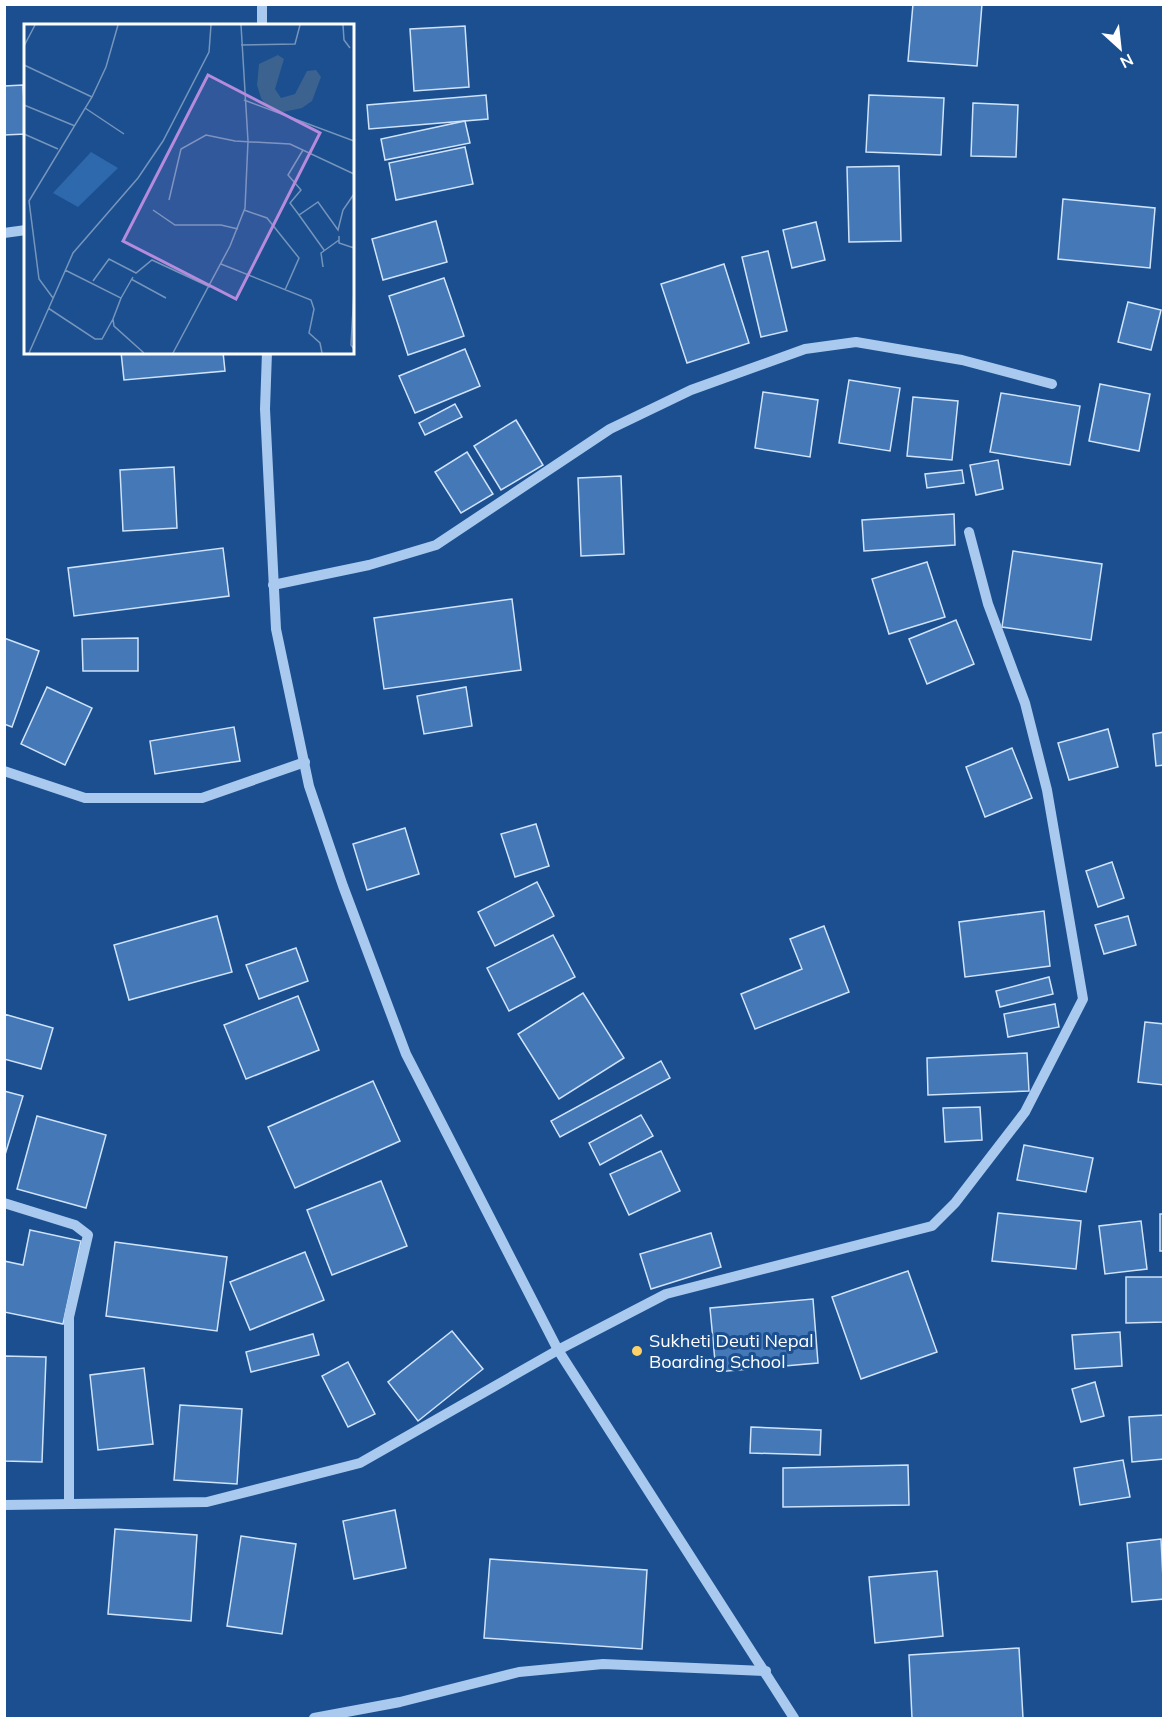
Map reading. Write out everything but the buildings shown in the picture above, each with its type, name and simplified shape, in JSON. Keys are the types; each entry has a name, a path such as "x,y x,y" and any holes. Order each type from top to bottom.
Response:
{"street":[{"path":"262,4 262,24"},
{"path":"4,233 24,230"},
{"path":"273,585 369,565 436,545 610,429 692,390 805,349 856,342 962,360 1052,384"},
{"path":"267,354 265,409 276,629 309,786 343,886 406,1054 558,1350 766,1671 794,1719"},
{"path":"4,1505 207,1502 360,1463 558,1350 666,1294 932,1226 955,1203 1025,1112 1083,999 1047,790 1025,703 988,604 969,532"},
{"path":"4,771 84,798 202,798 305,762"},
{"path":"4,1203 75,1225 88,1235 69,1317 69,1504"},
{"path":"314,1719 400,1702 519,1672 603,1664 766,1671"}],"place":[{"name":"Sukheti Deuti Nepal Boarding School","path":"637,1351"}]}
